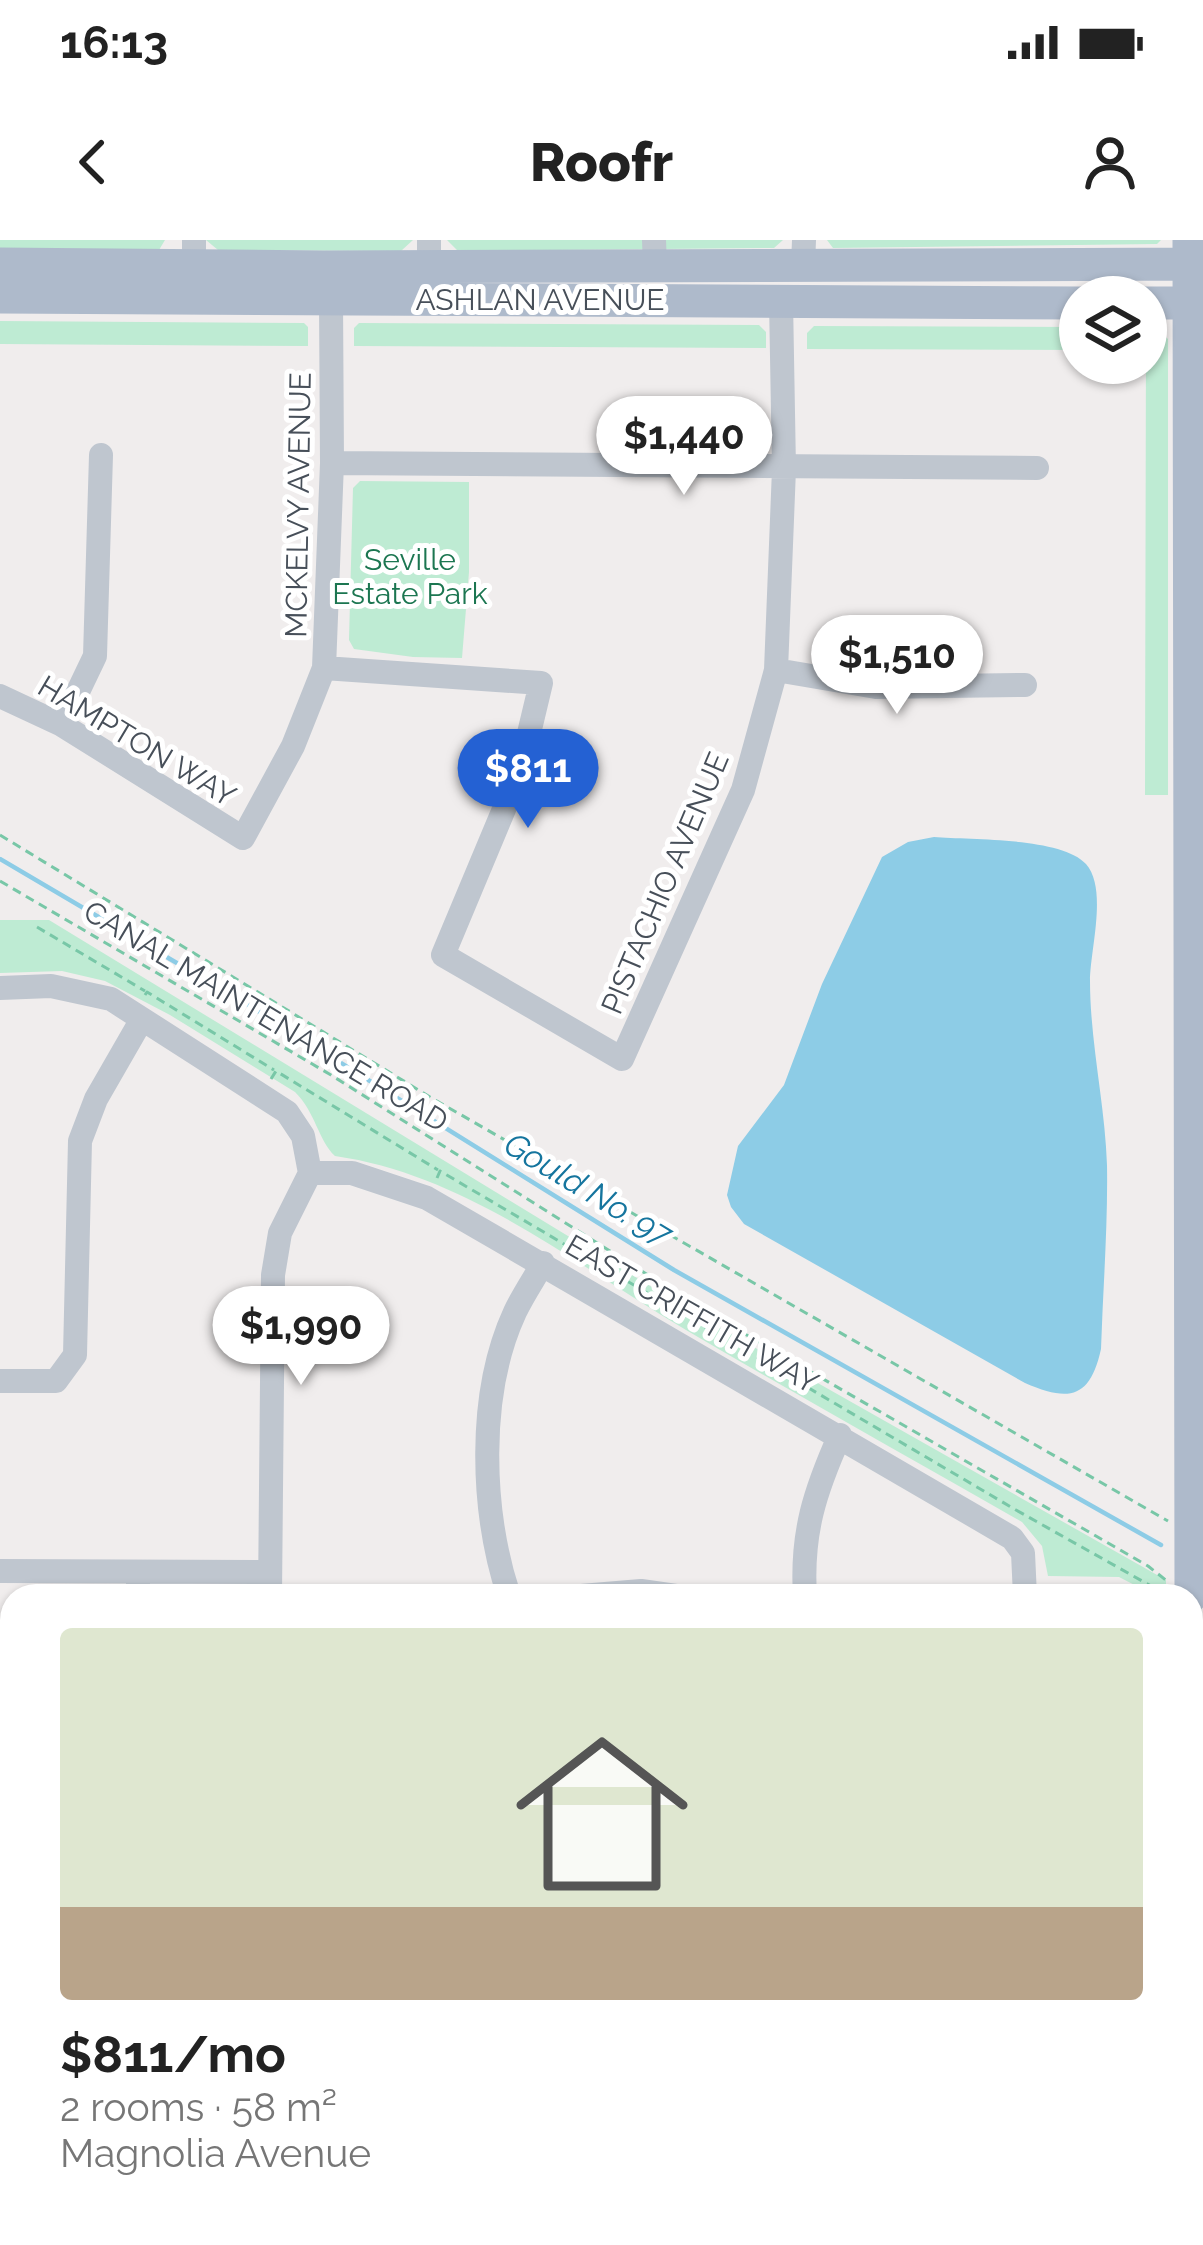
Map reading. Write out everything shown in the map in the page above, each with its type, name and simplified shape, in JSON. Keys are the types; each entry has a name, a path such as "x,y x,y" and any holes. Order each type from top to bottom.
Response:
{"main road":[{"name":"ASHLAN AVENUE","path":"0,264 194,252 804,253 914,266 1194,256"},
{"path":"15,297 79,286 171,281 194,252"},
{"path":"332,299 346,288 422,279 429,253"},
{"path":"1191,1584 1194,256"},
{"path":"782,300 793,288 808,284 875,280 914,266"},
{"name":"ASHLAN AVENUE","path":"15,297 1059,302"},
{"path":"1190,1288 1201,1313 1203,1440"}],"street":[{"name":"MCKELVY AVENUE","path":"243,838 293,746 324,668 332,299"},
{"name":"PISTACHIO AVENUE","path":"324,668 542,683 520,771 443,955 622,1059 743,790 776,670 784,469 782,300"},
{"path":"62,725 95,656 101,455"},
{"path":"332,463 1037,468"},
{"path":"776,670 876,687 1024,685"},
{"name":"HAMPTON WAY","path":"0,696 62,725 243,838"},
{"path":"0,988 51,986 141,1008 270,1082 303,1136 310,1173 280,1233 273,1275 270,1584 138,1584 0,1571"},
{"path":"0,1381 56,1381 75,1354 80,1141 141,1008"},
{"name":"EAST CRIFFITH WAY","path":"310,1173 352,1173 427,1198 840,1435 1010,1521 1023,1553 1024,1584"},
{"path":"505,1584 498,1563 487,1470 489,1416 514,1314 543,1263"},
{"path":"805,1584 806,1534 814,1493 840,1435"}],"path":[{"name":"CANAL MAINTENANCE ROAD","path":"0,835 430,1097 1190,1533"},
{"name":"CANAL MAINTENANCE ROAD","path":"0,880 312,1064 705,1311 1174,1584"},
{"path":"37,927 141,1008 440,1171 1010,1521 1147,1584"},
{"path":"427,1198 440,1171"}],"green space":[{"path":"0,240 165,240 159,250 0,248"},
{"path":"206,240 413,240 401,251 218,250"},
{"path":"447,240 783,240 774,248 458,251"},
{"path":"827,240 1161,240 1157,244 833,248"},
{"path":"0,321 304,323 308,346 0,344"},
{"path":"359,323 759,325 766,332 766,348 354,346 354,328"},
{"path":"814,326 1059,327 1059,350 807,349 807,333"},
{"path":"1167,338 1168,795 1145,795 1146,384 1167,384"},
{"name":"Seville Estate Park","path":"360,481 469,482 462,658 354,649 349,640 353,488"},
{"path":"0,920 49,920 701,1317 1166,1584 1133,1584 1119,1577 1048,1576 1042,1546 1022,1522 686,1330 475,1202 383,1166 335,1156 295,1092 170,1015 105,981 62,971 0,973"}],"water":[{"path":"934,837 1057,849 1086,864 1096,888 1091,1004 1106,1142 1106,1234 1101,1349 1091,1378 1075,1392 1054,1393 1025,1383 744,1224 727,1195 738,1146 784,1085 822,984 882,857 908,842"}],"waterway":[{"name":"Gould No. 97","path":"0,859 238,999 674,1270 1161,1545"}]}
